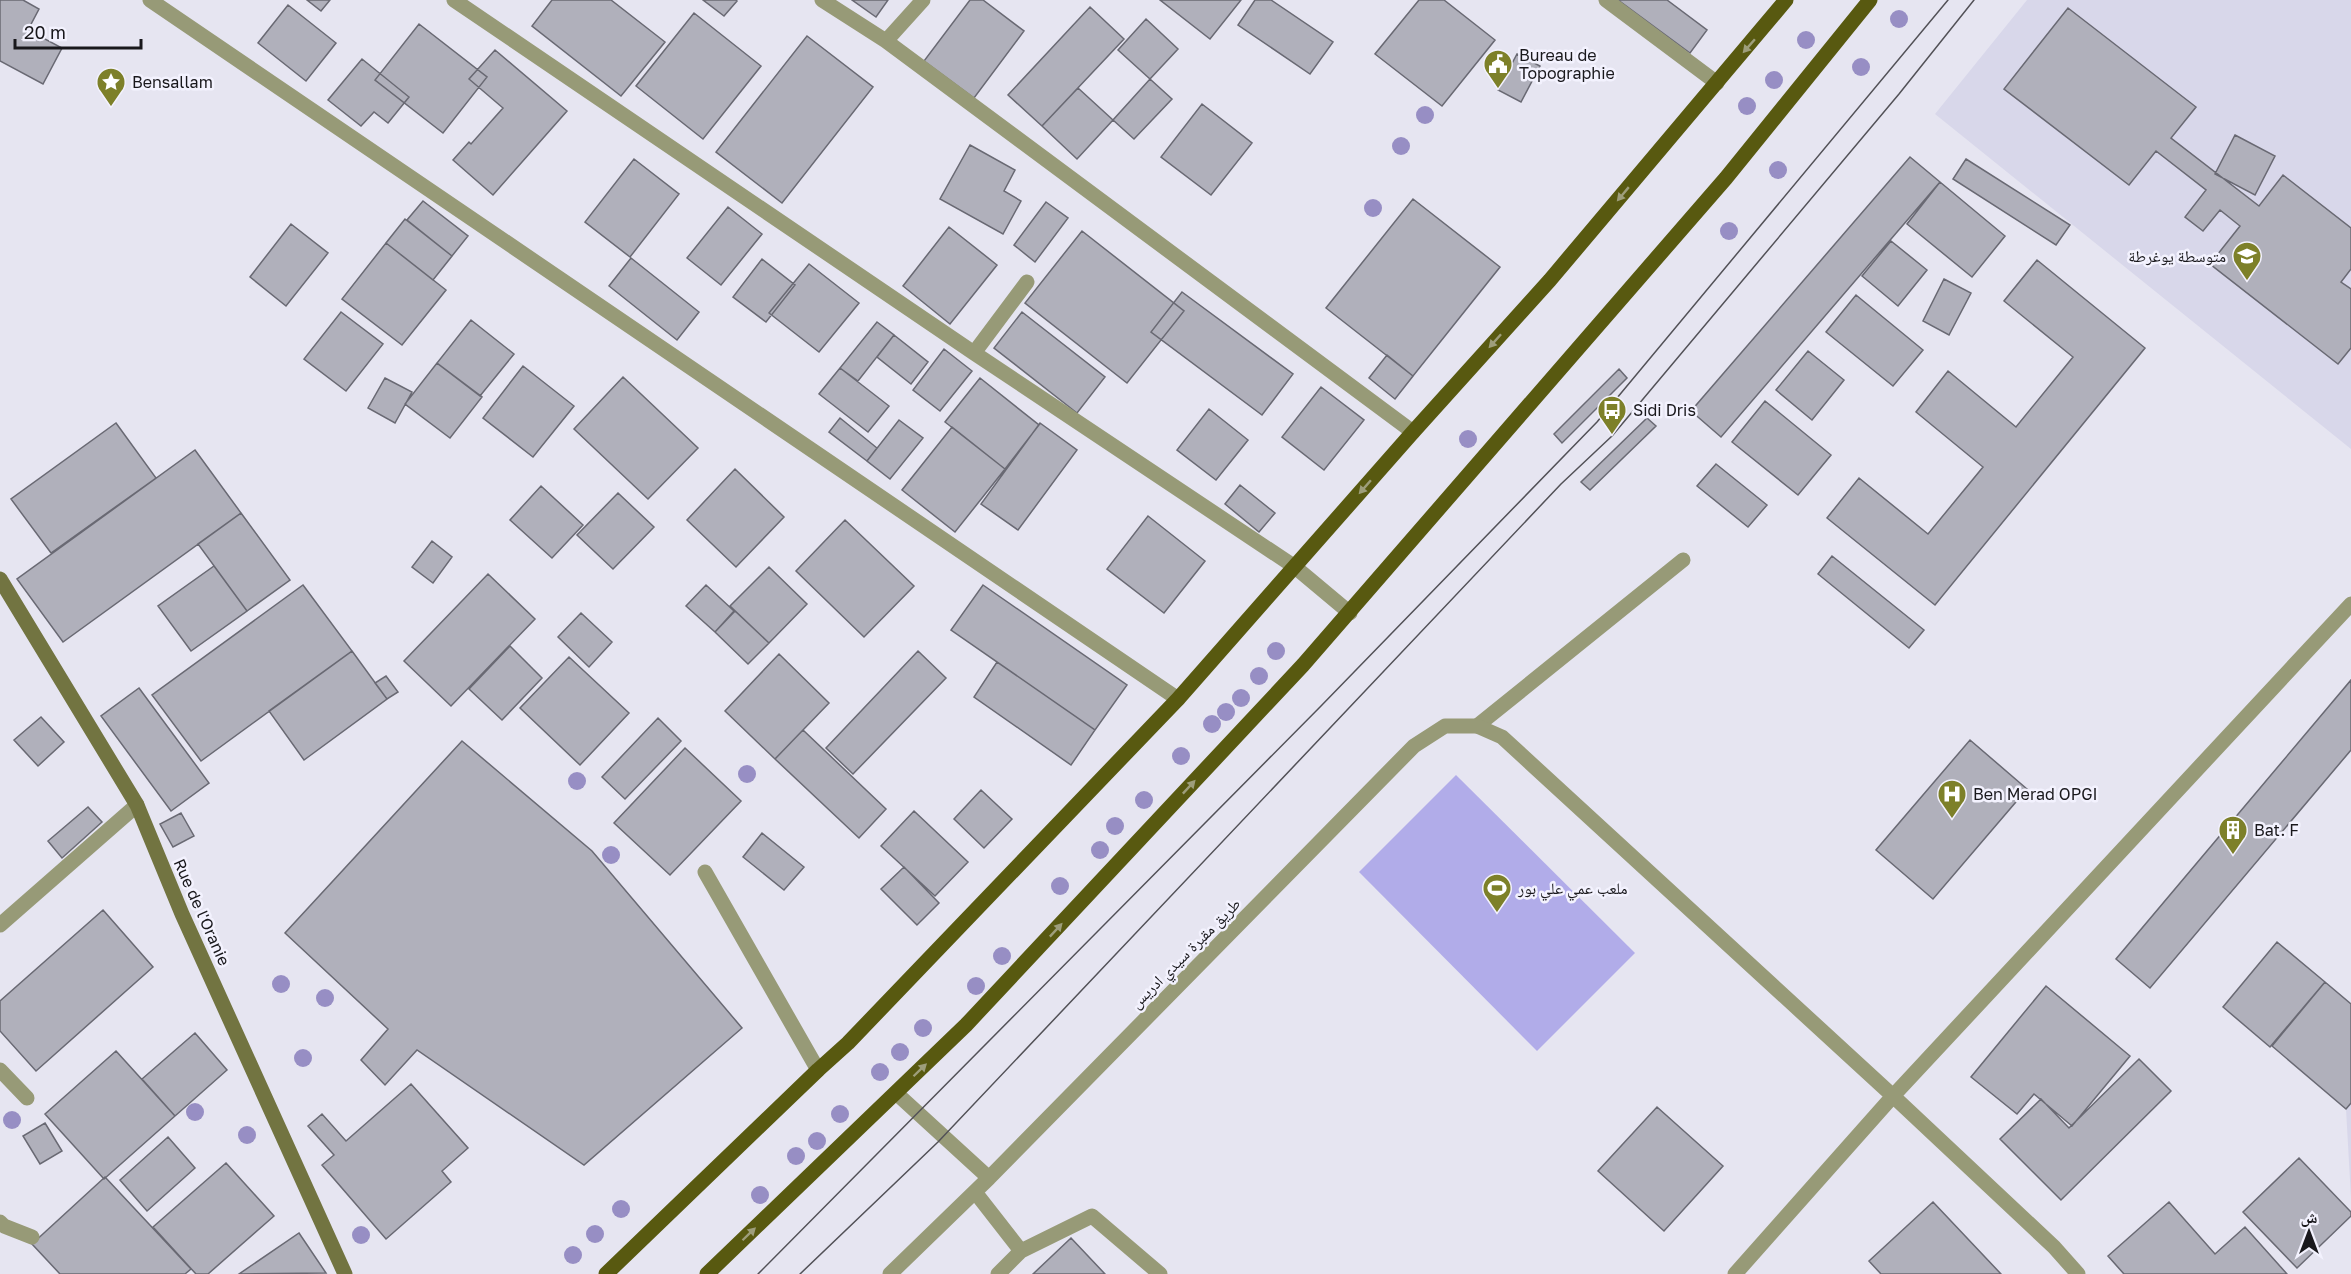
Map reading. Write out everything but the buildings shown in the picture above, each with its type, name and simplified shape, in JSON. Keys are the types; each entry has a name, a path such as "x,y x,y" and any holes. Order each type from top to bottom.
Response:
{"main road":[{"path":"606,1274 848,1043 1178,699 1413,432 1551,280 1786,0"},
{"path":"706,1274 966,1026 1295,674 1726,178 1870,0"}],"street":[{"path":"150,0 1178,699"},
{"path":"454,0 974,353 1295,567 1350,613"},
{"path":"822,0 886,41 1413,432"},
{"path":"886,41 923,0"},
{"path":"1606,0 1717,83"},
{"path":"974,353 1027,282"},
{"path":"1477,726 1683,560"},
{"name":"Rue de l'Oranie","path":"0,579 137,805 182,914 345,1274"},
{"path":"1735,1274 1893,1096 2351,604"},
{"name":"طريق مقبرة سيدي ادريس","path":"890,1274 989,1178 1414,746 1445,726 1477,726 1502,737 1893,1096 2054,1247 2078,1274"},
{"path":"0,925 137,805"},
{"path":"705,872 818,1070"},
{"path":"0,1070 27,1098"},
{"path":"896,1093 989,1178"},
{"path":"975,1192 1021,1251"},
{"path":"998,1274 1021,1251 1092,1216 1160,1274"},
{"path":"0,1222 4,1226 32,1237"}],"shaded area":[{"name":"متوسطة يوغرطة","path":"2027,0 2351,0 2351,449 1935,114"},
{"name":"ملعب عمي علي بور","path":"1456,775 1635,953 1537,1051 1359,872"},
{"path":"2351,1103 2351,1198 2346,1109"}],"tram line":[{"path":"758,1274 1321,706 1597,422 1948,0"},
{"path":"800,1274 938,1142 1561,484 1612,436 1899,94 1974,0"}],"place":[{"name":"Bureau de Topographie","path":"1498,90"},
{"name":"Bensallam","path":"111,108"},
{"name":"متوسطة يوغرطة","path":"2247,282"},
{"name":"Sidi Dris","path":"1612,436"},
{"name":"Ben Merad OPGI","path":"1952,820"},
{"name":"Bat. F","path":"2233,856"},
{"name":"ملعب عمي علي بور","path":"1497,914"}]}
